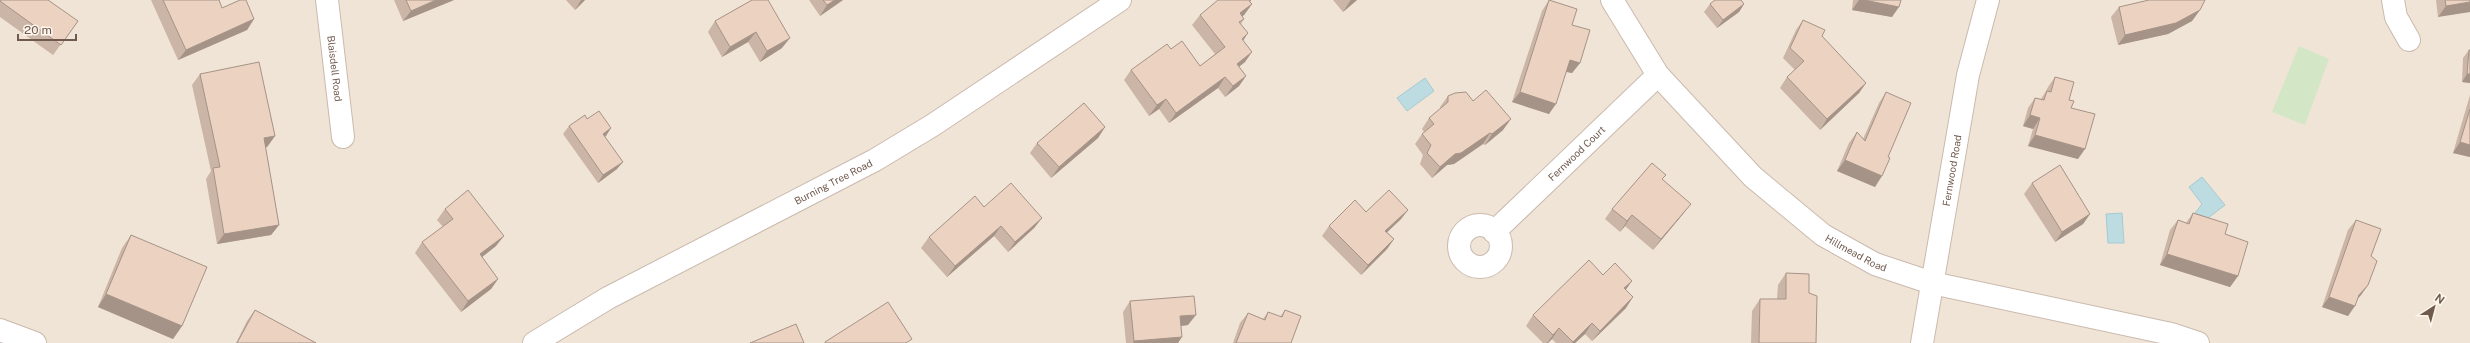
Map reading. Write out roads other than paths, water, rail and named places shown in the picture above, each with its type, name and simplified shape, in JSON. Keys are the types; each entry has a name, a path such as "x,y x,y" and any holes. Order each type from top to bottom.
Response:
{"street":[{"name":"Blaisdell Road","path":"327,0 343,136"},
{"name":"Burning Tree Road","path":"534,343 608,298 881,156 933,125 1120,0"},
{"name":"Hillmead Road","path":"1612,0 1658,75 1753,177 1822,235 1875,264 1932,283 2171,334 2198,343"},
{"name":"Fernwood Road","path":"1922,343 1968,75 1988,0"},
{"path":"2393,0 2396,17 2408,40"},
{"name":"Fernwood Court","path":"1494,232 1658,75"},
{"path":"0,330 35,343"}],"water":[{"path":"1425,78 1434,91 1407,111 1397,98"},
{"path":"2202,177 2225,205 2208,218 2195,213 2202,204 2189,187"},
{"path":"2122,213 2124,243 2108,243 2106,214"}]}
